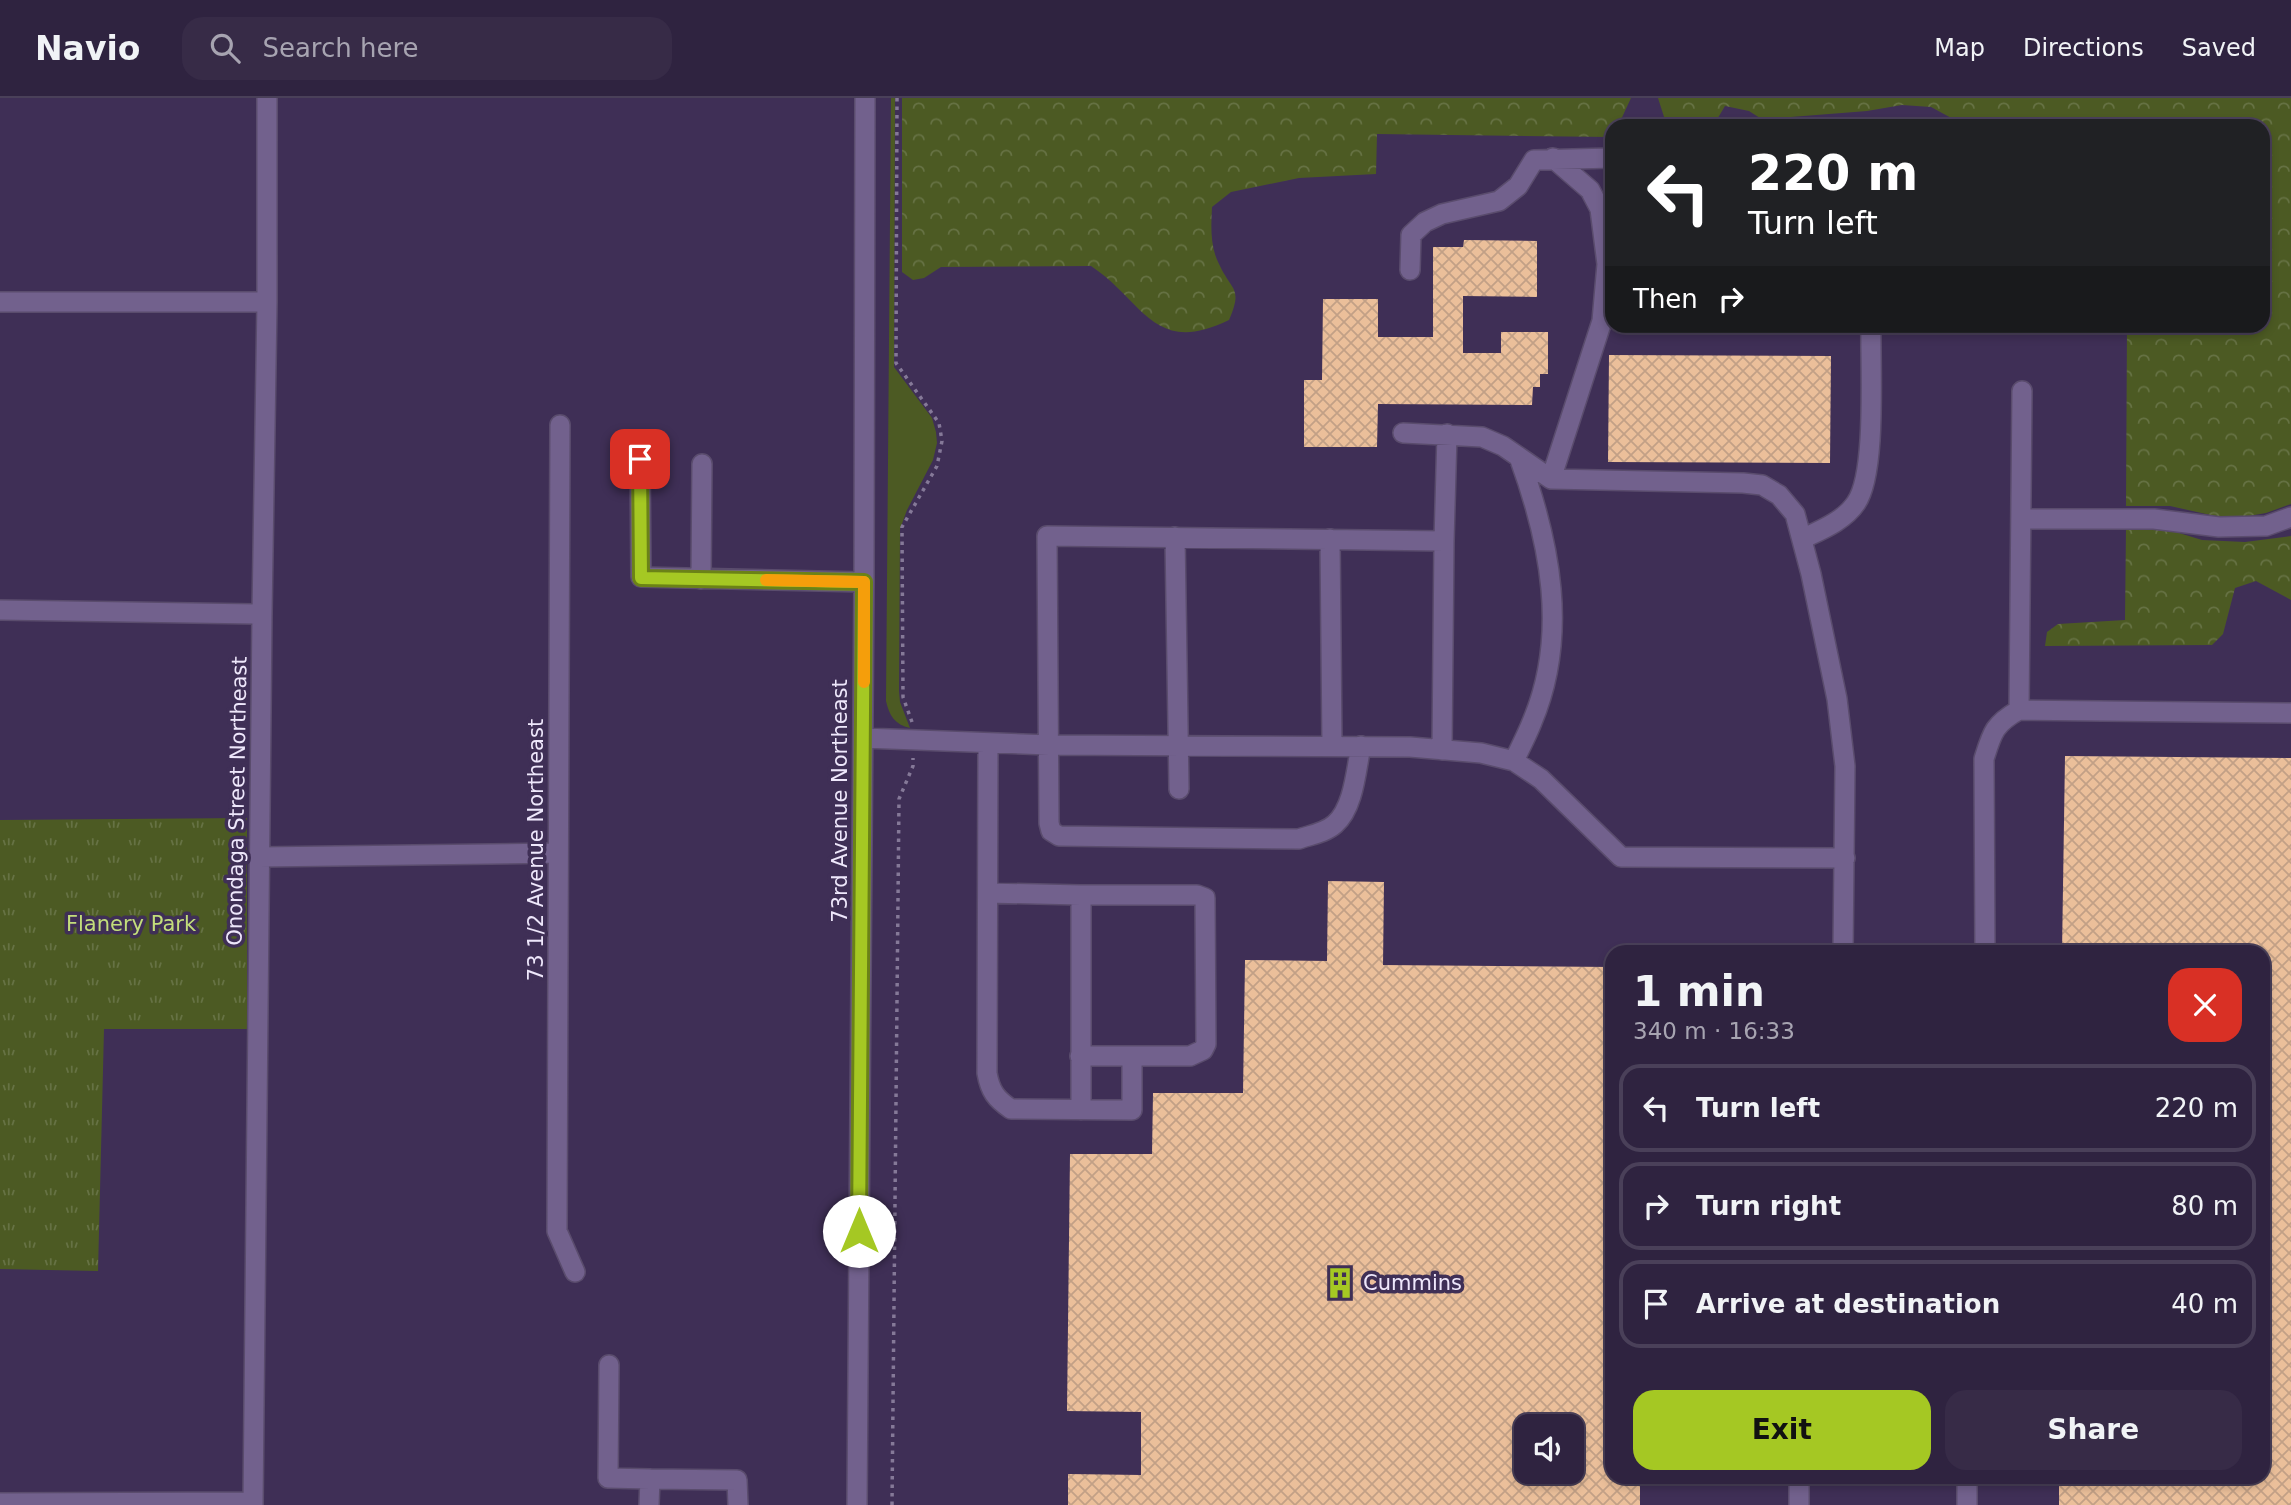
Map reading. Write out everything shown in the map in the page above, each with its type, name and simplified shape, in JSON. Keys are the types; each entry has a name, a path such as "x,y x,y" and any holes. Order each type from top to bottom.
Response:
{"street":[{"name":"Onondaga Street Northeast","path":"253,1503 267,98"},
{"name":"73rd Avenue Northeast","path":"857,1505 865,98"},
{"path":"1553,158 1590,190 1600,209 1605,248"},
{"path":"1410,270 1411,235 1425,222 1442,214 1499,201 1518,186 1534,160 1605,158"},
{"path":"1551,479 1602,321 1605,287"},
{"path":"0,302 267,302"},
{"path":"1802,539 1837,521 1856,504 1864,485 1869,462 1871,333"},
{"path":"2019,710 2022,391"},
{"name":"73 1/2 Avenue Northeast","path":"560,425 557,1231 575,1272"},
{"path":"1403,433 1482,437 1503,446 1551,479 1743,483 1762,485 1779,495 1795,514 1837,699 1845,766 1843,945"},
{"path":"1442,750 1447,435"},
{"path":"1514,761 1533,721 1545,681 1552,639 1553,605 1550,566 1541,520 1519,457"},
{"path":"640,459 641,578 864,582"},
{"path":"701,579 702,464"},
{"path":"2021,519 2154,519 2219,527 2266,526 2291,517"},
{"path":"1361,746 1347,806 1335,824 1298,839 1059,836 1051,831 1047,536 1444,541"},
{"path":"1175,537 1178,789"},
{"path":"1330,539 1332,746"},
{"path":"0,610 262,614"},
{"path":"1985,945 1984,759 1991,736 2003,719 2019,710 2291,713"},
{"path":"863,738 1049,745 1361,746 1481,753 1514,761 1541,779 1621,857 1845,858"},
{"path":"988,743 987,1073 990,1088 998,1101 1010,1109 1132,1110 1132,1056"},
{"path":"259,857 558,853"},
{"path":"988,893 1197,895 1205,898 1206,1044 1203,1050 1190,1055 1080,1055"},
{"path":"1081,895 1081,1110"},
{"path":"609,1365 608,1478 737,1480 738,1505"},
{"path":"649,1505 650,1479"},
{"path":"1798,1505 1799,1484"},
{"path":"1967,1484 1967,1505"},
{"path":"0,1503 253,1503"}],"path":[{"path":"892,1505 899,799 913,766 914,740 912,719 903,697 902,527 937,466 942,441 939,423 896,363 897,98"}],"green space":[{"path":"891,98 895,98 894,367 932,418 937,443 933,460 900,529 899,691 900,702 910,728 894,719 886,701"},
{"path":"902,98 1631,98 1621,119 1605,119 1605,137 1377,134 1376,174 1299,178 1231,192 1212,207 1211,229 1216,257 1234,290 1235,301 1229,320 1203,330 1183,332 1166,328 1151,320 1091,266 941,267 924,278 913,280 902,272"},
{"path":"1658,98 2291,98 2291,504 2266,513 2237,518 2170,506 2126,506 2127,333 2270,333 2270,119 1953,119 1931,107 1902,105 1867,111 1777,118 1760,118 1749,111 1725,106 1717,119 1665,119"},
{"path":"2126,528 2166,529 2202,540 2245,542 2291,536 2291,600 2256,581 2235,588 2223,634 2212,645 2045,646 2047,632 2058,624 2125,620"},
{"name":"Flanery Park","path":"247,818 247,1029 104,1029 98,1271 0,1269 0,820"}],"building":[{"path":"1464,240 1537,241 1537,297 1463,296 1463,353 1501,353 1501,332 1548,332 1548,374 1540,374 1540,387 1533,387 1532,405 1378,404 1377,447 1304,447 1304,380 1322,380 1323,299 1378,299 1378,337 1433,337 1433,247 1463,247"},
{"path":"1609,355 1831,356 1830,463 1608,462"},
{"path":"2065,756 2291,758 2291,1505 2059,1505 2059,1484 2270,1484 2270,945 2062,945"},
{"name":"Cummins","path":"1328,881 1384,882 1383,965 1605,967 1605,1484 1640,1484 1640,1505 1068,1505 1068,1474 1141,1475 1141,1412 1067,1411 1070,1154 1152,1154 1153,1093 1243,1093 1245,960 1327,961"}],"slow traffic":[{"path":"766,580 864,582 864,682"}],"place":[{"name":"Cummins","path":"1340,1283"}],"route":[{"path":"640,459 641,578 864,582 859,1231"}]}
